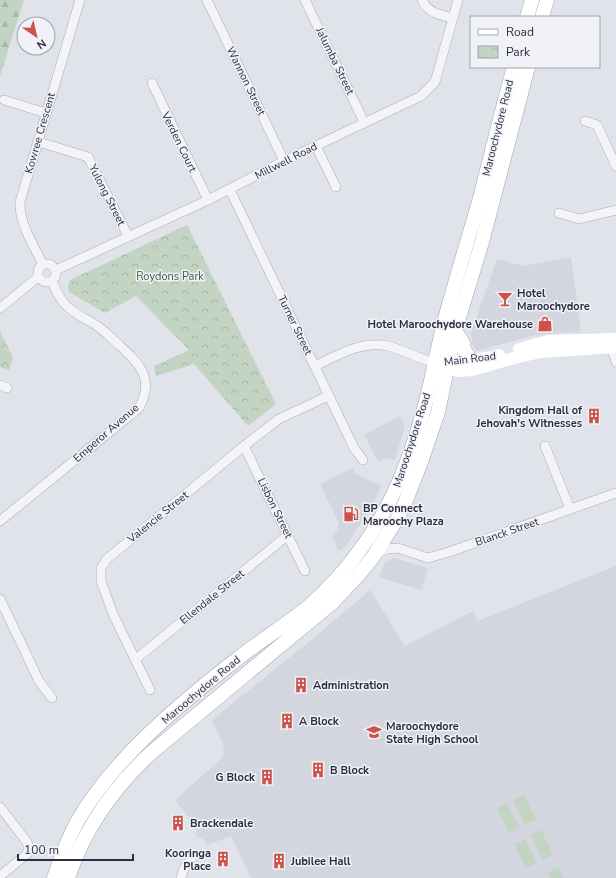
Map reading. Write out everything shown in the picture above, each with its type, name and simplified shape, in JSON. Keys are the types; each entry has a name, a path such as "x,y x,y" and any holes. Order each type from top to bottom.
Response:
{"main road":[{"path":"527,16 532,0"},
{"path":"542,16 547,0"},
{"name":"Maroochydore Road","path":"68,878 81,845 101,810 115,791 139,764 156,748 333,602 356,578 374,554 396,519 412,484 438,412 450,301 481,194 514,68"},
{"name":"Maroochydore Road","path":"54,878 63,852 76,824 99,789 128,755 195,693 241,656 308,606 331,585 359,552 380,522 396,488 418,427 444,364 455,331 484,234 528,68"},
{"path":"455,331 463,342 464,350 471,360"},
{"name":"Main Road","path":"444,364 488,358 548,341 613,343"},
{"name":"Main Road","path":"444,364 459,371 472,370 541,352 613,343"}],"street":[{"name":"Kowree Crescent","path":"43,265 23,224 20,211 20,202 80,0"},
{"name":"Wannon Street","path":"207,0 284,161"},
{"name":"Jalumba Street","path":"305,0 364,122"},
{"path":"422,0 425,7 433,13 453,18"},
{"name":"Millwell Road","path":"56,270 230,190 284,161 420,96 435,82 458,0"},
{"name":"Verden Court","path":"152,83 208,200"},
{"path":"4,100 46,114"},
{"path":"585,121 597,125 616,166"},
{"name":"Yulong Street","path":"39,142 88,157 128,236"},
{"path":"316,146 336,187"},
{"name":"Turner Street","path":"230,190 328,396 354,448 363,460"},
{"path":"559,213 579,219 616,210"},
{"path":"50,264 56,270 56,276 52,281 44,282 38,277 38,270 43,265 50,264"},
{"path":"0,308 38,277"},
{"name":"Emperor Avenue","path":"0,522 139,408 143,401 146,388 145,377 136,361 98,326 68,308 52,281"},
{"path":"613,343 616,362"},
{"path":"315,366 356,348 372,344 389,346 422,360 444,364"},
{"name":"Valencie Street","path":"150,690 113,614 101,581 101,568 107,559 279,419 328,396"},
{"name":"Lisbon Street","path":"244,446 305,570"},
{"path":"545,446 570,510"},
{"name":"Blanck Street","path":"398,548 428,558 615,496"},
{"path":"374,554 387,549 398,548 394,533 396,519"},
{"name":"Ellendale Street","path":"136,659 288,535"},
{"path":"0,599 39,681 52,698"},
{"path":"0,807 27,842 29,847 27,854 0,876"},
{"path":"180,878 183,868 195,855"}],"shaded area":[{"name":"Hotel Maroochydore","path":"571,257 581,331 531,336 477,351 473,346 471,333 497,259 523,266"},
{"path":"400,416 405,426 395,460 386,458 378,462 364,435"},
{"name":"BP Connect Maroochy Plaza","path":"353,468 356,474 381,486 373,505 345,547 339,551 332,536 337,531 339,523 320,484"},
{"path":"394,558 428,568 421,590 379,577 385,562"},
{"name":"Maroochydore State High School","path":"616,566 616,878 251,878 231,836 207,845 204,840 196,836 197,828 175,800 222,758 224,752 223,744 212,720 310,641 370,590 405,646 473,611 478,621"}],"green space":[{"path":"0,0 24,0 19,16 16,16 16,25 0,76"},
{"name":"Roydons Park","path":"187,225 276,404 248,426 194,364 156,376 154,366 189,350 136,296 105,313 69,292 68,286 70,280"},
{"path":"0,331 13,358 9,370 0,367"},
{"path":"524,795 536,819 525,824 513,800"},
{"path":"507,803 519,827 509,832 497,808"},
{"path":"541,830 553,855 543,860 531,835"},
{"path":"525,839 537,863 526,868 514,844"},
{"path":"558,867 564,878 551,878 548,872"}],"place":[{"name":"Hotel Maroochydore","path":"505,299"},
{"name":"Hotel Maroochydore Warehouse","path":"545,324"},
{"name":"Kingdom Hall of Jehovah's Witnesses","path":"594,416"},
{"name":"BP Connect Maroochy Plaza","path":"351,514"},
{"name":"Administration","path":"301,685"},
{"name":"A Block","path":"287,721"},
{"name":"Maroochydore State High School","path":"374,732"},
{"name":"B Block","path":"318,770"},
{"name":"G Block","path":"267,777"},
{"name":"Brackendale","path":"178,823"},
{"name":"Kooringa Place","path":"223,859"},
{"name":"Jubilee Hall","path":"279,861"}]}
